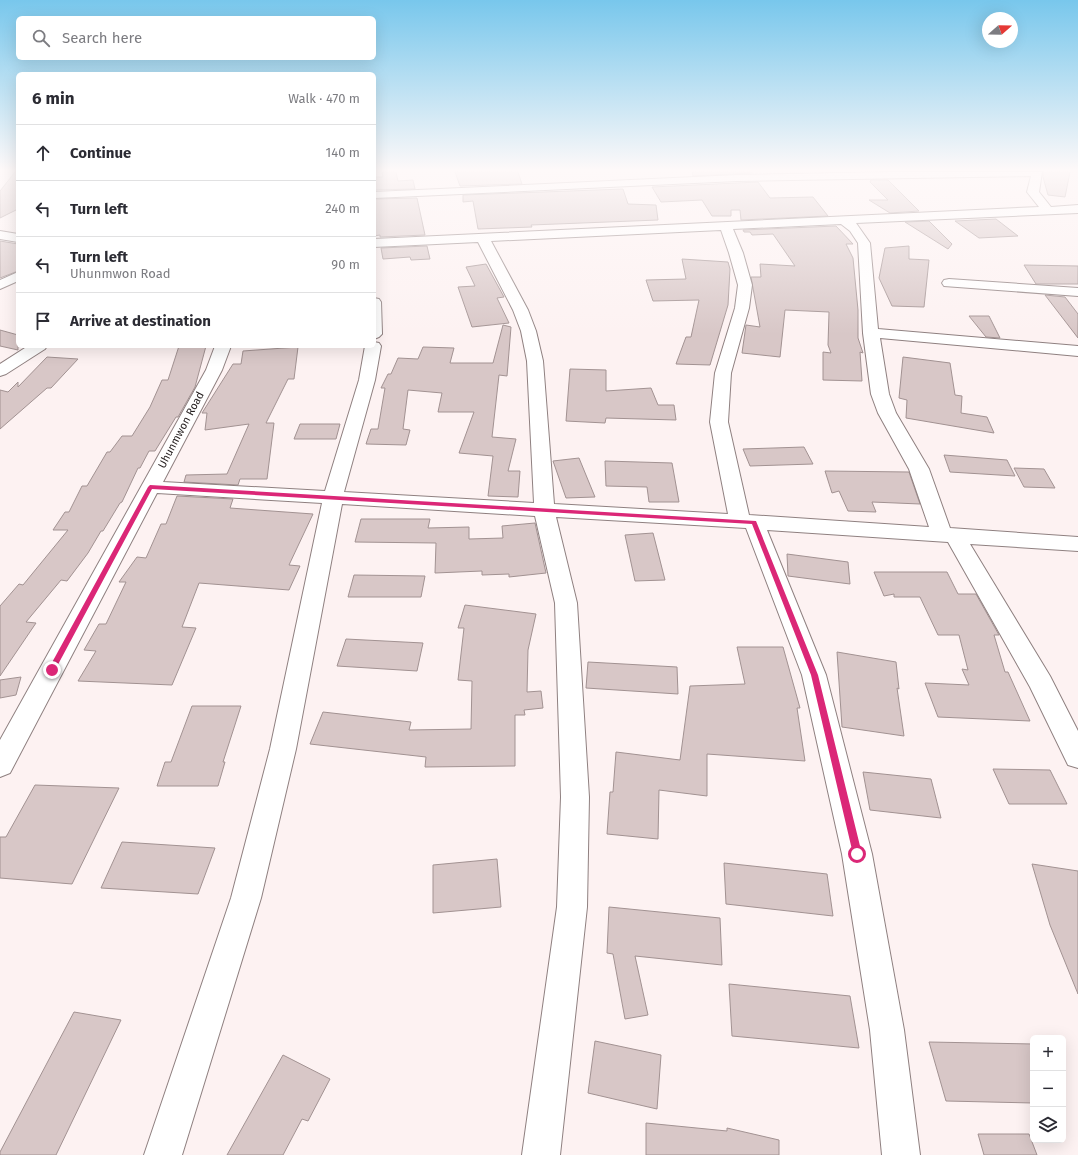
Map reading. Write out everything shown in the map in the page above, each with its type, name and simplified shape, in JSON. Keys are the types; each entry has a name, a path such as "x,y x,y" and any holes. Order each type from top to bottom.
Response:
{"street":[{"path":"376,243 707,226"},
{"path":"724,226 736,253 745,285 742,308 723,373 719,422 747,521 814,675 856,846 887,1030 901,1155"},
{"path":"851,226 864,243 871,333 882,403 919,469 948,535 1027,658 1078,757"},
{"path":"0,235 16,238"},
{"path":"483,238 488,252 517,304 531,338 535,361 544,510 566,603 575,797 572,907 541,1155"},
{"path":"0,285 16,277"},
{"path":"949,283 1078,292"},
{"path":"871,333 1078,351"},
{"path":"0,372 36,348"},
{"name":"Uhunmwon Road","path":"0,765 214,370 222,348"},
{"path":"163,1155 246,898 283,749 333,497 367,380 373,348"},
{"path":"150,487 747,521 1078,544"}],"building":[{"path":"376,226 423,226 425,235 380,237 380,235 376,236"},
{"path":"477,226 532,227 478,229"},
{"path":"836,226 853,244 846,244 853,258 858,310 858,338 863,353 860,352 862,381 823,380 823,352 831,353 828,345 829,312 785,310 780,357 742,353 746,325 760,327 751,277 761,277 760,264 795,266 773,234 752,235 750,232 744,232 743,230"},
{"path":"911,226 934,226 952,244 948,249"},
{"path":"962,226 1005,226 1018,236 979,238"},
{"path":"0,241 16,244 16,272 0,278"},
{"path":"427,246 430,259 411,260 410,257 383,259 381,248"},
{"path":"909,246 909,259 929,260 924,307 892,306 879,278 885,248"},
{"path":"682,259 728,262 730,269 728,305 710,365 676,364 686,337 691,337 699,300 653,301 646,280 686,279"},
{"path":"486,264 504,297 497,298 509,323 472,327 458,287 475,286 466,267"},
{"path":"1024,265 1078,266 1078,284 1036,284"},
{"path":"1045,295 1065,297 1078,314 1078,338"},
{"path":"969,316 989,316 1000,338 986,337"},
{"path":"503,325 511,327 507,376 499,375 492,437 516,439 508,471 520,471 518,497 488,496 493,456 459,453 474,412 438,412 442,393 408,390 403,429 410,430 406,445 366,444 371,429 378,429 385,388 381,388 388,374 391,374 398,358 418,359 423,347 454,348 450,363 493,363"},
{"path":"0,330 16,334 16,348 18,348 18,350 0,346"},
{"path":"178,348 205,348 195,387 178,417 176,417 155,451 149,451 140,468 138,468 122,502 103,531 101,531 88,553 67,581 61,580 26,622 36,623 0,676 0,606 19,584 23,585 68,530 53,530 65,512 69,512 82,486 87,486 107,452 110,452 122,436 132,436 150,407 162,380 168,380"},
{"path":"298,348 294,379 288,379 266,423 274,423 267,479 240,479 238,485 184,482 186,475 227,474 249,424 205,430 207,413 202,413 233,364 241,364 243,351"},
{"path":"47,357 78,359 51,388 47,388 0,429 0,390 8,392 18,382 18,387"},
{"path":"903,357 950,363 955,395 962,396 961,413 987,417 994,433 906,418 907,400 899,398"},
{"path":"570,369 606,370 606,391 651,388 658,405 674,405 676,420 606,418 605,423 566,421"},
{"path":"300,424 340,424 336,439 294,439"},
{"path":"804,447 813,464 750,466 743,449"},
{"path":"944,455 1007,460 1015,476 950,472"},
{"path":"579,458 595,497 566,498 553,461"},
{"path":"605,461 672,463 679,502 649,502 647,487 606,486"},
{"path":"1014,468 1044,469 1055,488 1024,487"},
{"path":"825,471 909,472 920,504 872,502 876,512 848,511 839,491 832,493"},
{"path":"177,496 233,499 230,508 313,514 289,565 300,566 289,590 199,583 182,627 196,628 172,685 78,681 96,651 84,650 99,624 106,624 126,582 119,582 137,557 146,558 161,524 166,524"},
{"path":"361,519 430,519 428,528 469,527 469,539 503,538 502,526 535,523 546,573 509,577 509,574 482,575 482,571 435,573 436,543 355,542"},
{"path":"653,533 665,580 635,581 625,535"},
{"path":"787,554 848,562 850,584 788,576"},
{"path":"874,572 947,572 958,594 976,594 999,635 994,635 1005,672 1008,672 1030,721 938,717 925,683 969,685 962,669 968,670 959,635 938,635 920,597 894,597 894,594 884,596"},
{"path":"354,575 425,576 421,597 348,597"},
{"path":"465,605 536,614 528,650 527,692 541,691 543,708 524,710 525,715 515,715 515,766 425,767 426,757 310,744 323,712 411,722 409,730 471,729 472,681 458,680 464,628 458,628"},
{"path":"346,639 423,643 417,671 337,666"},
{"path":"737,647 783,647 800,708 797,708 805,761 707,754 707,796 659,790 658,839 607,834 610,792 613,792 616,752 680,760 690,686 745,684"},
{"path":"837,652 896,662 899,689 897,688 904,736 842,727"},
{"path":"588,662 677,667 678,694 586,688"},
{"path":"21,677 16,695 0,698 0,680"},
{"path":"192,706 241,706 223,762 225,762 218,786 157,786 165,762 171,762"},
{"path":"993,769 1050,770 1067,804 1009,804"},
{"path":"863,772 931,779 941,818 870,810"},
{"path":"35,785 119,788 72,884 0,878 0,837 6,837"},
{"path":"122,842 215,848 198,894 101,888"},
{"path":"497,859 501,907 433,913 433,865"},
{"path":"724,863 827,874 833,916 726,904"},
{"path":"1032,864 1078,871 1078,994 1050,925"},
{"path":"609,907 720,918 722,965 635,956 648,1015 625,1019 613,954 607,953"},
{"path":"729,984 850,996 859,1048 732,1036"},
{"path":"74,1012 121,1020 56,1155 0,1155 0,1152"},
{"path":"595,1041 661,1055 657,1109 588,1093"},
{"path":"929,1042 1030,1044 1030,1103 946,1101"},
{"path":"283,1055 330,1079 308,1121 302,1119 283,1155 227,1155"},
{"path":"646,1123 727,1131 727,1128 779,1140 779,1155 646,1155"},
{"path":"978,1134 1029,1134 1030,1143 1032,1143 1037,1155 984,1155"}],"route":[{"path":"52,670 150,487 754,522 814,675 857,854"}]}
